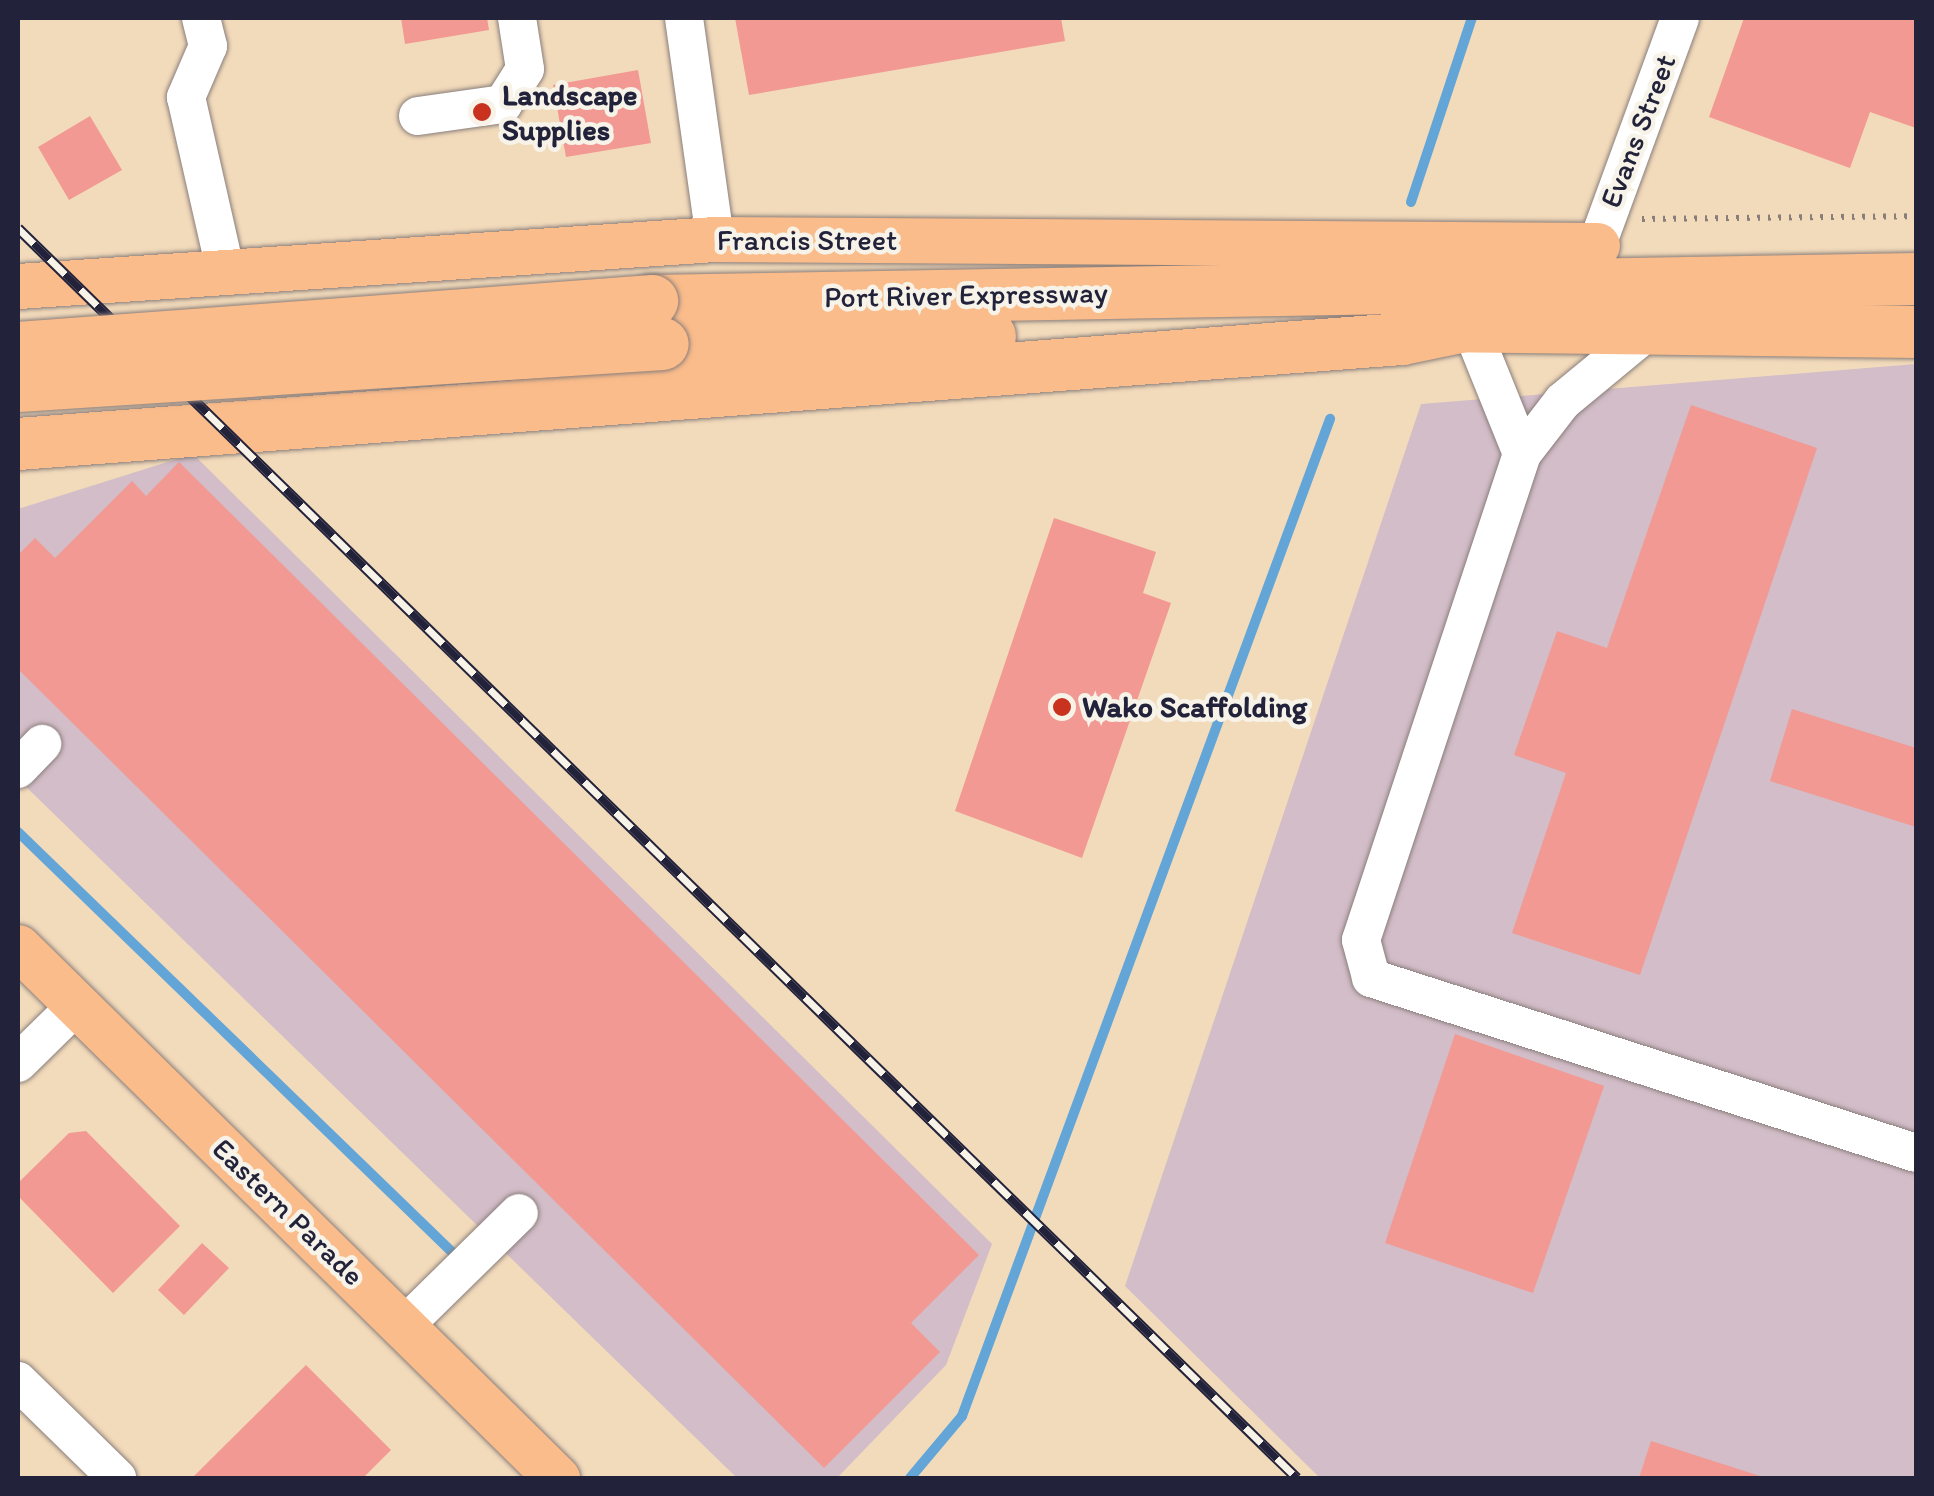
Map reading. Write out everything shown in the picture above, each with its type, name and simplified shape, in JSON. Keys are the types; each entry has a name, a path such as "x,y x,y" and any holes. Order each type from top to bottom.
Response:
{"highway":[{"path":"1601,232 1916,255"},
{"name":"Port River Expressway","path":"18,348 1916,279"},
{"name":"Port River Expressway","path":"18,386 658,323 1654,326 1916,332"},
{"path":"18,444 1402,339 1470,325"}],"main road":[{"name":"Francis Street","path":"18,286 225,269 714,239 1601,232"},
{"name":"Eastern Parade","path":"18,947 556,1478"}],"lane":[{"path":"201,18 208,46 186,97 225,269"},
{"path":"418,116 503,104 526,69 517,18"},
{"path":"684,18 714,239"},
{"name":"Evans Street","path":"1601,232 1680,18"},
{"path":"1470,325 1522,454"},
{"path":"1654,326 1564,401 1522,454 1361,940 1371,978 1916,1153"},
{"path":"18,1063 76,1004"},
{"path":"404,1326 519,1213"},
{"path":"18,1380 118,1478"}],"path":[{"path":"1601,232 1916,216"}],"shaded area":[{"path":"1916,364 1916,1478 1320,1478 1125,1286 1421,404"},
{"path":"193,454 992,1244 946,1365 837,1478 737,1478 18,779 18,509"}],"building":[{"path":"401,18 487,18 489,30 405,44"},
{"path":"735,18 1061,18 1065,41 749,95"},
{"path":"1744,18 1916,18 1916,128 1870,112 1850,168 1709,117"},
{"path":"638,70 651,143 566,157 553,85"},
{"path":"90,116 122,170 69,200 38,147"},
{"path":"1691,405 1817,448 1640,975 1512,933 1566,773 1514,755 1557,631 1607,648"},
{"path":"179,462 979,1255 911,1323 940,1352 824,1468 18,669 18,555 35,538 55,558 132,481 146,496"},
{"name":"Wako Scaffolding","path":"1054,518 1156,552 1143,593 1171,603 1082,858 955,811"},
{"path":"1792,709 1916,748 1916,827 1770,781"},
{"path":"1455,1034 1604,1086 1533,1293 1385,1243"},
{"path":"86,1131 180,1226 113,1293 18,1196 18,1183 69,1133"},
{"path":"202,1243 229,1268 184,1315 158,1290"},
{"path":"306,1365 391,1450 363,1478 192,1478"},
{"path":"1651,1441 1766,1478 1639,1478"}],"waterway":[{"path":"1411,202 1472,18"},
{"path":"910,1478 962,1416 1330,419"},
{"path":"18,832 451,1251"}],"railway":[{"path":"18,228 1297,1478"}],"place":[{"name":"Landscape Supplies","path":"482,112"},
{"name":"Wako Scaffolding","path":"1062,707"}]}
